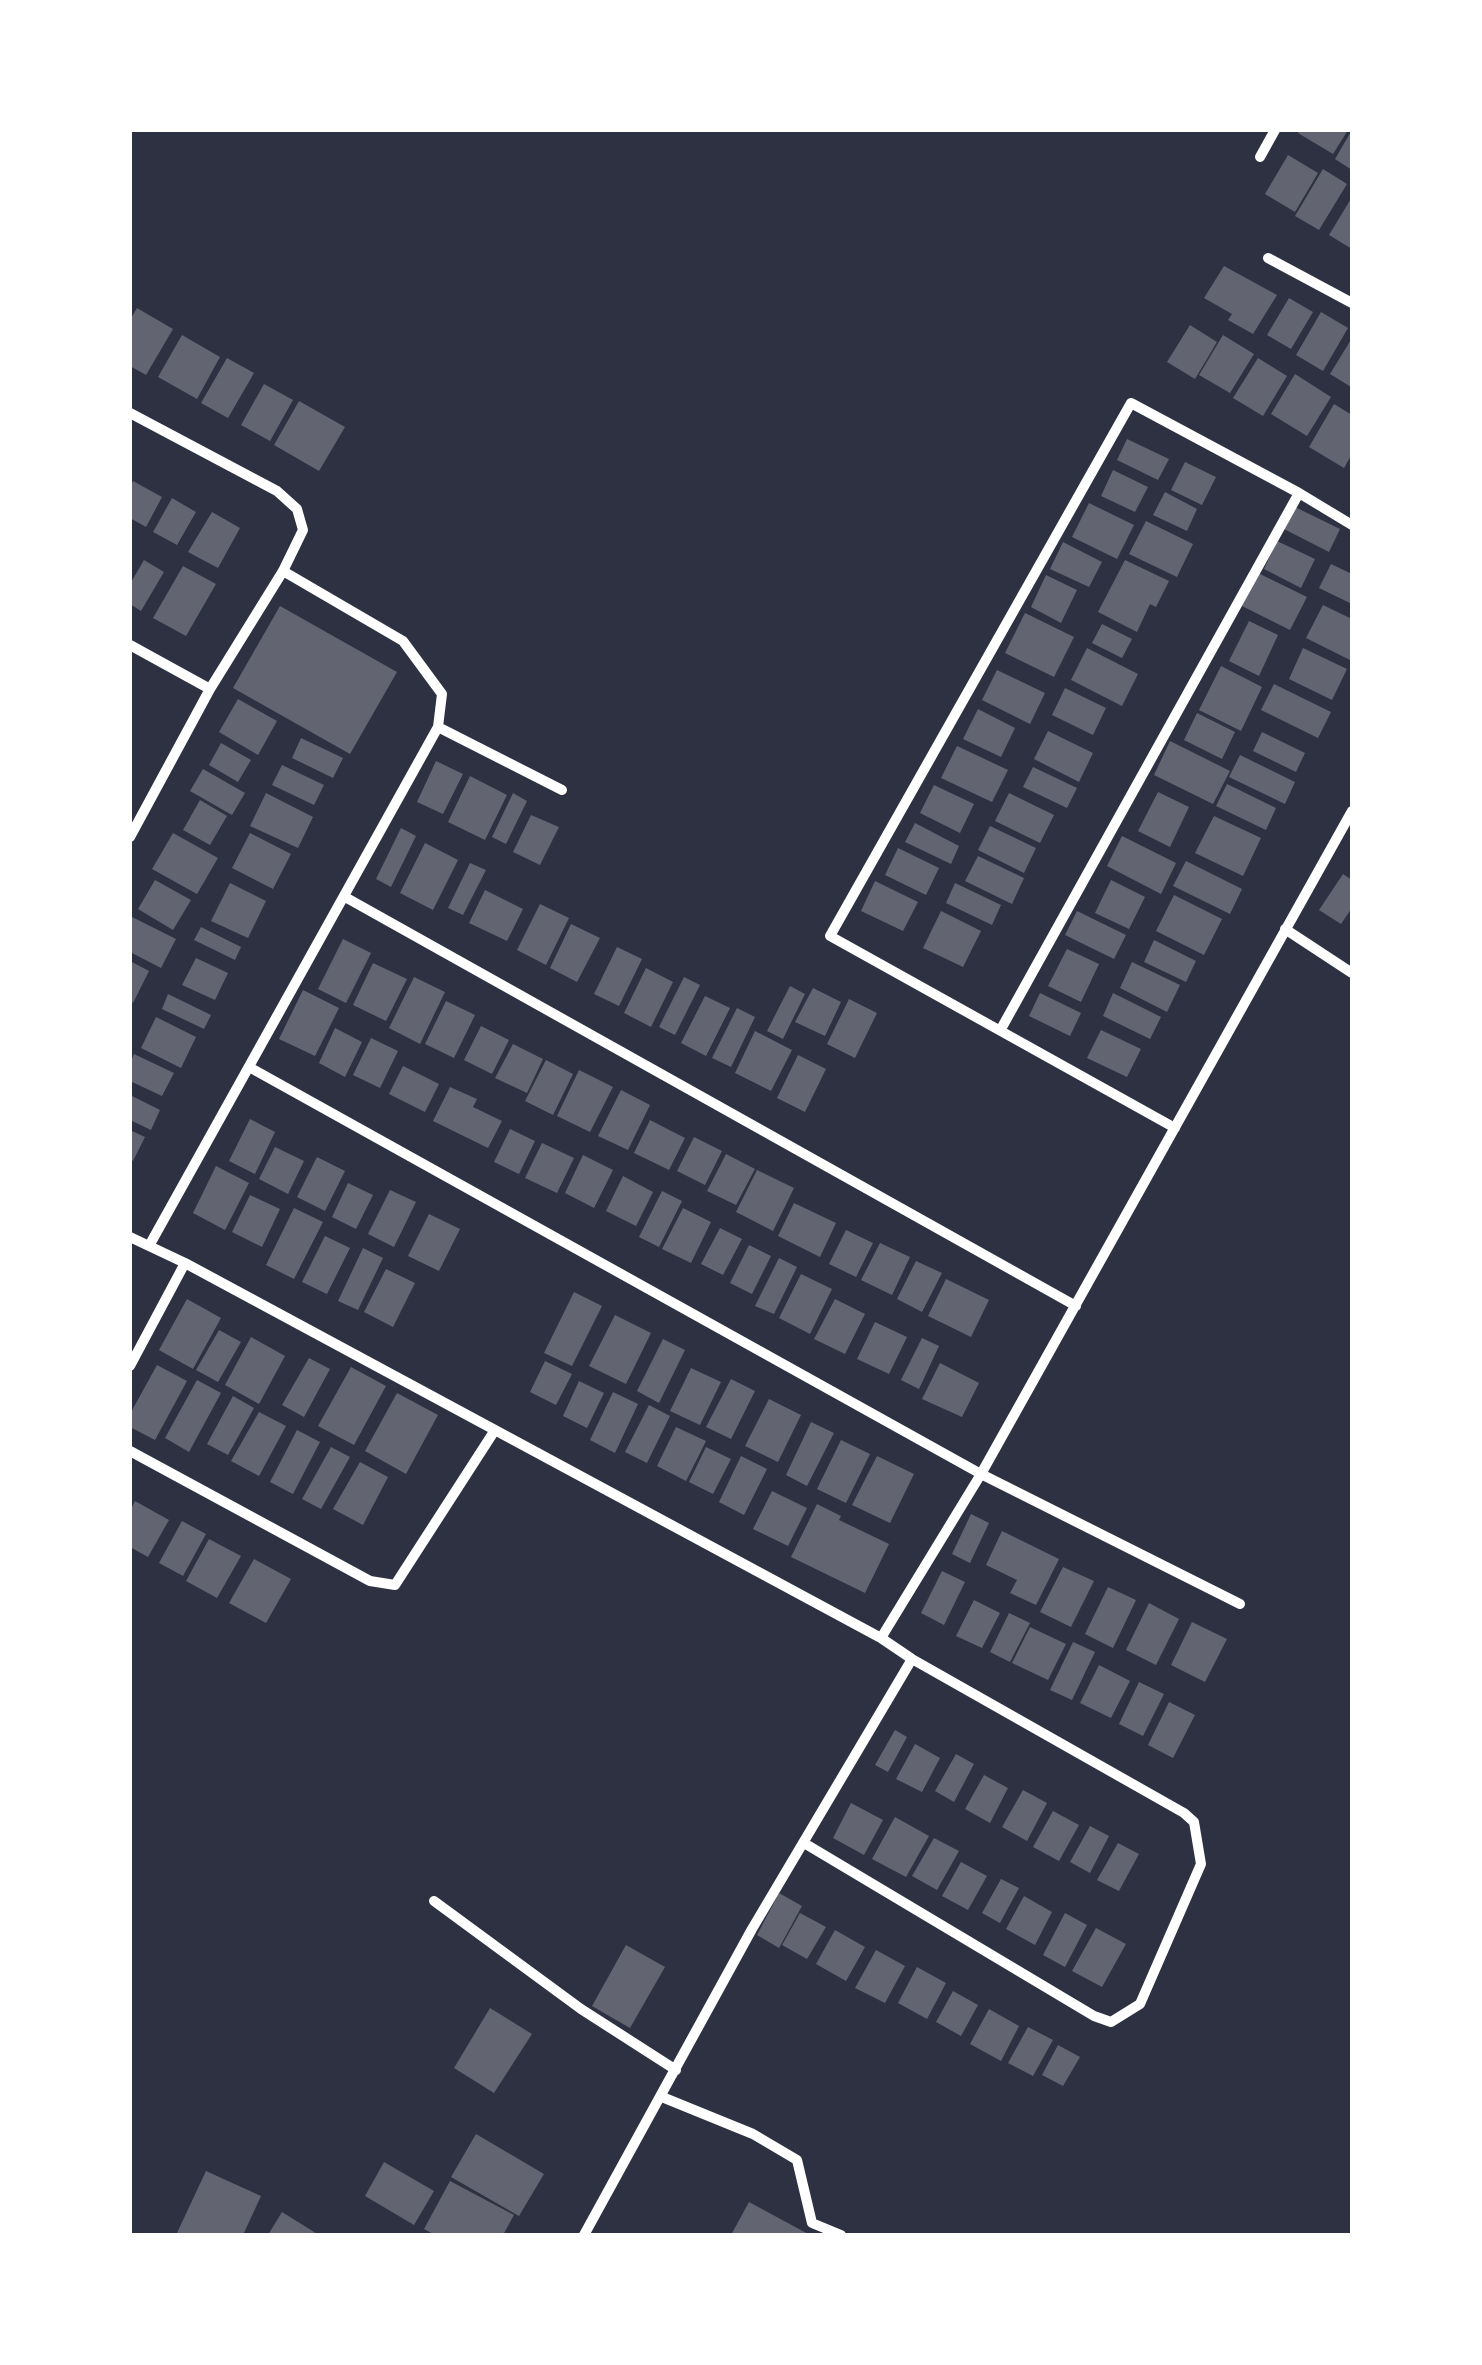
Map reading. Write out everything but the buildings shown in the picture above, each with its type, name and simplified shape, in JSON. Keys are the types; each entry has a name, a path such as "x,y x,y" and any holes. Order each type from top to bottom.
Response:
{"street":[{"path":"1260,157 1275,130"},
{"path":"1268,258 1352,303"},
{"path":"1174,1128 830,936 1131,403 1352,525"},
{"path":"130,413 278,491 298,508 303,530 130,836"},
{"path":"1001,1029 1299,493"},
{"path":"149,1246 438,728 442,694 403,641 283,571"},
{"path":"130,645 210,689"},
{"path":"438,728 562,790"},
{"path":"881,1638 981,1474 1352,811"},
{"path":"345,897 1076,1306"},
{"path":"1285,928 1352,973"},
{"path":"249,1066 981,1474 1240,1604"},
{"path":"130,1237 881,1638 912,1660 1184,1813 1194,1822 1201,1864 1140,2004 1111,2022 1094,2016 804,1843"},
{"path":"130,1366 185,1263"},
{"path":"130,1451 370,1581 396,1585 495,1430"},
{"path":"584,2235 752,1929 912,1660"},
{"path":"434,1901 581,2010 676,2070"},
{"path":"662,2097 753,2134 797,2160 812,2223 841,2235"}]}
